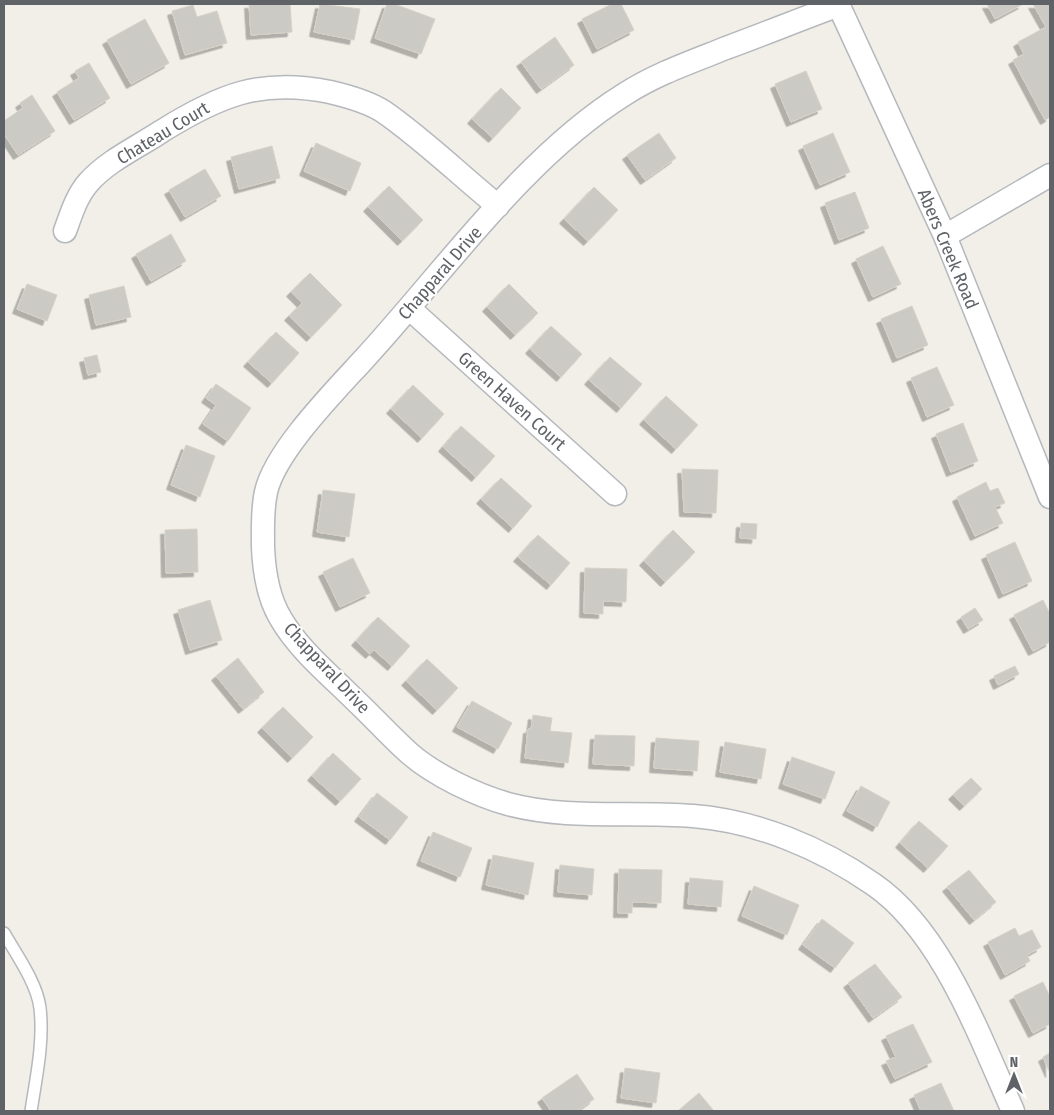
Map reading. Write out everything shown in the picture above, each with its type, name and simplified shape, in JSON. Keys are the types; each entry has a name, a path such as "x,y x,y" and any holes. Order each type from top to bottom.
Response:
{"street":[{"name":"Chapparal Drive","path":"839,4 665,71 628,91 564,139 498,206 410,309 322,404 279,461 266,488 263,516 264,563 270,593 280,618 306,652 412,756 475,793 511,805 554,812 695,816 739,823 786,837 876,886 924,935 945,967 1013,1111"},
{"name":"Abers Creek Road","path":"839,4 945,236 1050,497"},
{"name":"Chateau Court","path":"65,231 77,200 88,183 106,166 198,109 223,98 269,86 305,87 343,95 382,111 498,206"},
{"path":"945,236 1050,175"},
{"name":"Green Haven Court","path":"410,309 615,494"}],"lane":[{"path":"4,933 25,968 40,1007 40,1047 31,1111"}],"building":[{"path":"249,4 290,4 292,32 251,35"},
{"path":"320,4 360,9 354,40 314,32"},
{"path":"387,4 394,4 435,19 421,54 375,38"},
{"path":"612,4 621,4 634,30 597,49 582,19"},
{"path":"987,4 1023,4 995,19"},
{"path":"1033,4 1050,4 1050,117 1045,120 1013,60 1024,54 1018,42 1046,27"},
{"path":"193,5 197,17 217,11 227,43 185,55 172,11"},
{"path":"145,19 169,63 131,84 107,40"},
{"path":"555,37 574,65 541,89 521,62"},
{"path":"89,63 110,98 74,120 57,92 79,78 75,71"},
{"path":"806,71 822,109 791,122 775,84"},
{"path":"501,88 521,108 493,138 472,119"},
{"path":"32,95 55,131 18,155 4,134 4,121 23,108 20,103"},
{"path":"659,133 676,158 645,180 627,155"},
{"path":"833,133 850,172 820,185 803,146"},
{"path":"316,143 361,163 350,191 304,171"},
{"path":"272,146 280,178 239,189 231,157"},
{"path":"205,169 221,196 185,217 169,190"},
{"path":"389,186 423,220 402,241 368,207"},
{"path":"594,187 618,210 588,241 564,219"},
{"path":"855,192 869,228 839,240 825,203"},
{"path":"171,234 186,261 151,281 136,254"},
{"path":"883,246 901,284 873,297 856,259"},
{"path":"310,273 342,305 311,337 289,316 302,303 291,292"},
{"path":"27,284 57,295 47,321 17,309"},
{"path":"509,284 538,313 515,335 487,307"},
{"path":"124,286 131,317 96,325 89,295"},
{"path":"912,306 928,345 897,358 881,319"},
{"path":"551,326 582,354 561,377 530,349"},
{"path":"276,332 299,353 272,383 248,362"},
{"path":"97,355 101,372 88,375 84,358"},
{"path":"610,357 642,384 621,408 589,380"},
{"path":"937,367 954,405 927,417 911,378"},
{"path":"216,384 251,408 228,441 203,424 216,405 206,398"},
{"path":"413,385 444,414 422,438 391,409"},
{"path":"666,396 698,425 676,449 644,420"},
{"path":"963,423 978,461 951,472 936,434"},
{"path":"461,426 495,456 476,477 443,447"},
{"path":"186,445 215,456 200,497 171,485"},
{"path":"682,469 718,470 716,513 684,512"},
{"path":"501,478 532,506 513,528 481,499"},
{"path":"986,482 990,491 998,488 1005,503 995,507 1003,523 975,536 957,497"},
{"path":"323,490 355,494 349,537 317,532"},
{"path":"741,523 757,524 756,539 740,538"},
{"path":"197,529 198,572 166,573 165,530"},
{"path":"673,530 695,552 665,582 644,561"},
{"path":"538,535 570,563 551,585 518,557"},
{"path":"1015,542 1032,581 1003,594 986,555"},
{"path":"353,558 370,593 340,607 323,572"},
{"path":"585,568 627,569 626,602 603,601 603,614 584,613"},
{"path":"210,600 222,640 190,650 178,610"},
{"path":"1043,600 1050,614 1050,642 1033,651 1014,615"},
{"path":"975,608 983,620 968,629 961,617"},
{"path":"378,617 410,646 392,666 374,650 370,654 356,641"},
{"path":"238,658 264,692 243,709 216,676"},
{"path":"427,659 458,688 437,710 406,681"},
{"path":"1015,666 1019,674 998,685 994,676"},
{"path":"472,701 512,723 498,749 457,727"},
{"path":"283,707 313,737 292,758 262,728"},
{"path":"533,715 552,718 550,731 572,733 568,763 525,758 528,729 531,729"},
{"path":"595,735 635,736 634,766 593,764"},
{"path":"656,738 699,741 697,771 654,768"},
{"path":"725,742 766,749 761,779 720,772"},
{"path":"333,753 361,779 340,801 312,776"},
{"path":"792,757 835,772 825,799 783,784"},
{"path":"971,778 982,789 964,806 953,795"},
{"path":"861,786 890,802 877,827 847,811"},
{"path":"377,793 408,817 390,840 359,817"},
{"path":"919,821 948,846 928,868 900,843"},
{"path":"433,832 472,848 460,877 421,861"},
{"path":"493,855 534,863 528,895 486,885"},
{"path":"560,865 594,869 592,895 558,892"},
{"path":"619,869 662,870 661,903 632,902 632,913 618,913"},
{"path":"969,870 996,902 974,920 947,887"},
{"path":"690,878 723,881 721,907 688,904"},
{"path":"754,886 799,905 787,935 742,916"},
{"path":"822,919 854,943 835,968 803,945"},
{"path":"1015,928 1019,936 1032,930 1041,947 1027,955 1030,961 1005,975 988,942"},
{"path":"875,964 902,997 873,1018 848,983"},
{"path":"1043,982 1050,997 1050,1024 1033,1033 1014,996"},
{"path":"913,1024 932,1062 895,1079 886,1061 896,1057 886,1036"},
{"path":"1050,1053 1050,1073 1043,1057"},
{"path":"625,1068 660,1073 656,1103 621,1098"},
{"path":"577,1074 594,1099 577,1111 551,1111 542,1098"},
{"path":"941,1083 954,1111 921,1111 914,1095"},
{"path":"699,1093 714,1111 678,1111"}]}
